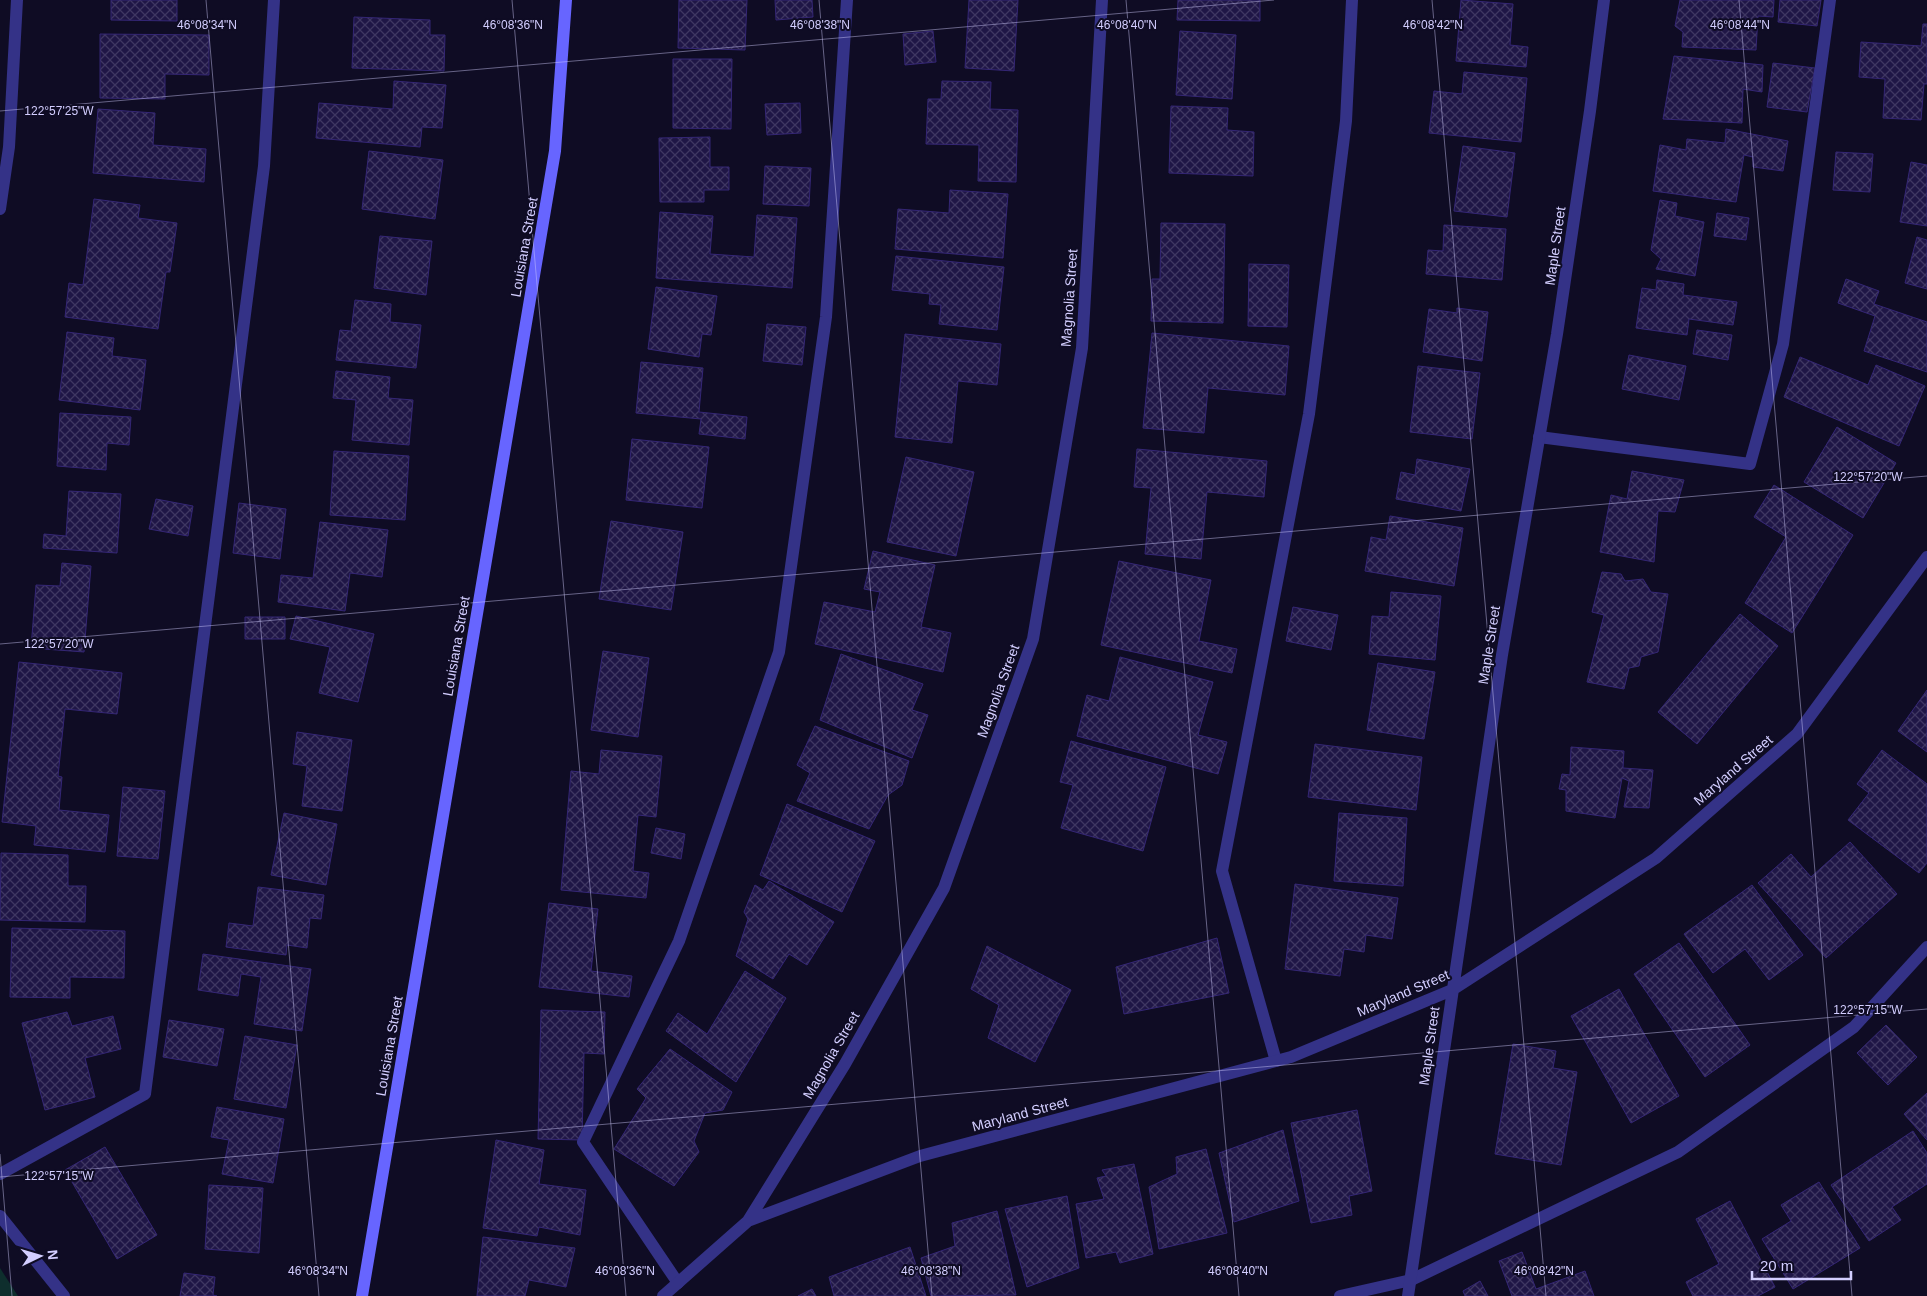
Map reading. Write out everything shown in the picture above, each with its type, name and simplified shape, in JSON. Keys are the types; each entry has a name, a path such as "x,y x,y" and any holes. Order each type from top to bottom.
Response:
{"street":[{"path":"0,209 9,147 17,0"},
{"path":"0,1174 145,1094 264,166 274,0"},
{"name":"Louisiana Street","path":"362,1296 555,150 566,0"},
{"path":"678,1283 583,1142 679,941 779,652 826,317 847,0"},
{"name":"Magnolia Street","path":"663,1296 748,1221 845,1064 944,888 1033,639 1082,348 1102,0"},
{"path":"1276,1062 1222,870 1309,414 1346,121 1352,0"},
{"name":"Maple Street","path":"1408,1296 1502,655 1558,325 1590,111 1604,0"},
{"path":"1539,437 1750,464 1783,344 1830,0"},
{"name":"Maryland Street","path":"748,1221 920,1156 1276,1062 1452,990 1656,858 1797,734 1927,556"},
{"path":"1340,1296 1410,1280 1678,1152 1854,1028 1927,947"},
{"path":"0,1216 64,1296"}],"green space":[{"path":"0,1268 18,1296 0,1296"}],"building":[{"path":"111,0 177,0 177,21 111,20"},
{"path":"679,0 747,0 745,50 678,48"},
{"path":"775,0 812,0 813,17 776,20"},
{"path":"969,0 1018,0 1014,71 965,68"},
{"path":"1178,0 1260,0 1260,21 1177,20"},
{"path":"1461,0 1513,4 1510,45 1528,47 1526,67 1456,61"},
{"path":"1680,0 1774,0 1773,17 1758,16 1756,50 1682,47 1683,32 1675,26"},
{"path":"1780,0 1821,0 1817,26 1778,22"},
{"path":"354,17 430,20 430,35 445,35 444,71 352,68"},
{"path":"1923,24 1927,24 1927,84 1924,84 1921,120 1883,118 1885,79 1859,77 1861,42 1921,46"},
{"path":"933,31 936,62 905,65 903,34"},
{"path":"1180,31 1236,35 1232,99 1176,95"},
{"path":"100,34 209,35 209,75 165,74 165,99 100,98"},
{"path":"1674,56 1763,65 1762,92 1743,89 1742,123 1663,119"},
{"path":"673,59 732,59 731,129 673,128"},
{"path":"1773,63 1815,68 1807,112 1767,107"},
{"path":"1464,72 1527,78 1521,142 1429,133 1434,91 1462,94"},
{"path":"394,81 446,85 442,128 422,127 420,147 316,138 319,103 393,109"},
{"path":"942,81 991,82 990,109 1018,110 1016,182 978,181 979,145 926,144 928,99 941,99"},
{"path":"800,103 801,133 767,135 765,104"},
{"path":"1171,106 1228,108 1227,130 1254,132 1253,176 1169,173"},
{"path":"98,109 155,113 153,145 206,149 204,182 93,173"},
{"path":"1726,129 1788,141 1783,171 1753,167 1753,157 1744,155 1736,202 1653,191 1660,145 1686,150 1687,139 1725,143"},
{"path":"710,137 710,167 729,167 729,190 704,190 704,202 660,202 659,138"},
{"path":"1463,146 1515,153 1507,217 1454,211"},
{"path":"369,151 443,160 435,219 362,209"},
{"path":"1836,152 1873,154 1870,192 1833,190"},
{"path":"1911,162 1927,165 1927,226 1900,222"},
{"path":"765,166 811,168 809,206 763,204"},
{"path":"950,190 1008,194 1003,258 895,249 898,209 949,213"},
{"path":"94,199 140,205 138,218 177,223 170,272 166,272 158,329 65,317 69,283 83,285"},
{"path":"1660,200 1677,203 1675,216 1704,222 1695,276 1656,269 1661,259 1651,250"},
{"path":"660,212 713,216 710,254 754,257 757,215 797,218 792,288 656,278"},
{"path":"1717,213 1749,218 1746,240 1714,236"},
{"path":"1161,223 1225,224 1223,323 1151,321 1152,279 1160,279"},
{"path":"1444,225 1506,229 1502,280 1426,274 1428,250 1443,251"},
{"path":"380,236 432,241 426,295 374,288"},
{"path":"1917,237 1927,240 1927,289 1905,283"},
{"path":"896,256 1004,267 997,330 939,324 941,305 929,304 930,294 892,290"},
{"path":"1249,264 1289,265 1287,327 1248,326"},
{"path":"1846,279 1879,291 1874,304 1927,322 1927,372 1864,351 1875,316 1838,303"},
{"path":"1657,280 1684,284 1683,295 1737,302 1733,325 1689,319 1687,335 1636,328 1642,288 1656,290"},
{"path":"656,287 717,296 711,335 702,334 699,357 648,349"},
{"path":"355,300 391,304 390,322 421,325 416,368 336,360 340,330 351,331"},
{"path":"1457,308 1488,312 1482,361 1423,352 1429,309 1457,313"},
{"path":"767,324 806,327 802,365 763,361"},
{"path":"1697,330 1732,335 1728,360 1693,354"},
{"path":"67,332 114,338 112,356 146,360 140,410 59,400"},
{"path":"1152,333 1289,346 1285,395 1208,388 1204,433 1143,428"},
{"path":"905,334 1001,344 997,385 958,381 952,443 895,437"},
{"path":"1629,355 1686,366 1679,400 1622,389"},
{"path":"1800,357 1868,385 1876,365 1925,386 1899,446 1784,397"},
{"path":"641,362 703,368 699,412 747,417 745,439 699,434 701,419 636,413"},
{"path":"1418,366 1480,373 1472,439 1410,432"},
{"path":"336,371 390,377 388,398 413,400 409,445 352,440 356,400 333,398"},
{"path":"60,413 131,417 129,445 107,443 106,470 57,466"},
{"path":"1837,427 1896,463 1863,518 1804,482"},
{"path":"632,439 709,447 702,508 626,500"},
{"path":"1137,449 1267,461 1264,497 1207,492 1201,559 1145,554 1151,488 1134,487"},
{"path":"334,451 409,456 405,520 330,515"},
{"path":"906,457 974,472 956,556 887,542"},
{"path":"1417,459 1470,469 1461,511 1396,499 1401,472 1415,475"},
{"path":"1632,471 1684,480 1675,512 1658,511 1654,562 1600,552 1611,495 1627,499"},
{"path":"1774,485 1853,535 1792,633 1745,603 1786,537 1754,517"},
{"path":"69,491 121,494 117,553 43,548 44,534 66,536"},
{"path":"156,499 193,506 188,536 149,529"},
{"path":"239,503 286,509 280,559 233,553"},
{"path":"1390,516 1463,528 1454,586 1365,571 1371,537 1386,540"},
{"path":"611,521 683,532 671,610 599,599"},
{"path":"320,522 388,530 382,577 350,573 345,611 278,602 281,575 313,578"},
{"path":"873,551 935,565 921,627 951,633 943,672 815,644 824,602 875,612 880,592 864,589"},
{"path":"1119,561 1211,580 1199,641 1237,649 1232,673 1101,645"},
{"path":"62,563 91,566 84,652 31,648 36,585 60,586"},
{"path":"1602,572 1621,574 1625,581 1643,579 1651,592 1668,594 1658,652 1641,657 1639,666 1629,668 1624,689 1587,682 1604,615 1592,612"},
{"path":"1391,592 1441,596 1435,660 1369,654 1372,616 1389,617"},
{"path":"1293,607 1338,615 1331,650 1286,641"},
{"path":"1740,614 1778,646 1697,744 1658,712"},
{"path":"296,616 374,634 358,702 319,693 330,647 290,639"},
{"path":"245,617 285,617 285,639 245,639"},
{"path":"603,651 649,658 638,737 591,730"},
{"path":"841,654 923,684 912,710 928,715 912,758 820,720"},
{"path":"1120,657 1213,682 1198,735 1227,742 1218,774 1077,736 1087,695 1109,701"},
{"path":"19,662 122,673 117,714 65,709 58,776 62,777 59,810 109,815 105,852 34,845 36,826 2,822"},
{"path":"1378,663 1435,672 1424,739 1367,730"},
{"path":"1927,690 1927,752 1898,731"},
{"path":"815,726 909,761 902,785 888,795 869,829 797,801 810,773 797,765"},
{"path":"297,732 352,740 342,811 302,806 307,766 293,764"},
{"path":"1071,741 1166,767 1143,851 1061,828 1073,785 1060,782"},
{"path":"1315,744 1422,757 1416,810 1308,797"},
{"path":"1571,747 1624,751 1623,768 1653,770 1649,808 1624,807 1629,781 1622,778 1615,818 1566,811 1566,790 1559,789 1562,774 1570,775"},
{"path":"601,750 662,756 656,817 638,815 633,871 649,873 646,898 561,890 571,771 599,774"},
{"path":"1882,750 1927,784 1927,863 1919,873 1848,820 1869,793 1857,784"},
{"path":"123,787 165,791 158,859 117,856"},
{"path":"787,804 875,841 842,912 760,875"},
{"path":"284,813 337,824 326,885 271,875"},
{"path":"1339,813 1407,818 1403,886 1334,881"},
{"path":"656,828 685,834 681,859 651,853"},
{"path":"1850,842 1897,894 1826,958 1758,883 1791,854 1811,877"},
{"path":"1,853 68,855 68,886 86,886 85,922 0,920"},
{"path":"769,881 834,922 807,965 789,954 773,979 736,956 748,919 744,912 755,885 763,890"},
{"path":"1295,884 1398,898 1392,939 1366,935 1364,952 1344,949 1340,976 1285,969"},
{"path":"1752,885 1803,955 1769,980 1745,949 1713,973 1684,934"},
{"path":"258,887 324,895 321,919 310,918 307,948 287,945 286,955 226,947 229,923 253,926"},
{"path":"549,903 598,909 591,971 632,976 629,997 539,987"},
{"path":"12,928 125,931 124,978 70,977 70,998 10,997"},
{"path":"1217,938 1229,993 1124,1014 1116,967"},
{"path":"1679,943 1750,1045 1705,1077 1634,974"},
{"path":"987,946 1071,990 1035,1062 988,1038 999,1005 971,989"},
{"path":"203,954 311,969 302,1031 254,1024 261,977 241,974 238,996 198,990"},
{"path":"745,971 786,998 736,1082 666,1031 678,1013 707,1034"},
{"path":"1619,989 1679,1096 1631,1123 1571,1016"},
{"path":"541,1010 605,1012 604,1054 584,1053 582,1140 538,1139"},
{"path":"67,1012 72,1026 113,1016 121,1049 85,1058 95,1097 45,1110 22,1023"},
{"path":"169,1020 224,1029 217,1066 163,1057"},
{"path":"1886,1025 1917,1057 1888,1085 1857,1053"},
{"path":"245,1036 297,1045 286,1108 234,1099"},
{"path":"1513,1044 1556,1051 1553,1068 1577,1072 1561,1165 1495,1154"},
{"path":"670,1049 732,1092 723,1110 705,1113 694,1141 699,1152 674,1186 614,1149 646,1098 637,1089"},
{"path":"1927,1093 1927,1140 1904,1114"},
{"path":"217,1107 284,1119 273,1183 222,1174 229,1140 211,1137"},
{"path":"1357,1110 1372,1191 1349,1196 1352,1215 1311,1223 1291,1123"},
{"path":"1283,1130 1299,1201 1234,1222 1219,1153"},
{"path":"1913,1131 1927,1153 1927,1184 1892,1207 1901,1220 1869,1241 1831,1185"},
{"path":"496,1140 544,1150 539,1184 586,1190 580,1235 539,1227 537,1236 483,1228"},
{"path":"105,1147 157,1235 117,1259 65,1170"},
{"path":"1206,1149 1227,1233 1159,1249 1149,1187 1177,1174 1176,1157"},
{"path":"1134,1164 1153,1254 1120,1263 1116,1252 1086,1258 1076,1204 1104,1199 1097,1178 1106,1176 1102,1170"},
{"path":"1819,1182 1860,1248 1793,1289 1762,1239 1791,1221 1781,1205"},
{"path":"209,1185 263,1188 259,1253 205,1249"},
{"path":"1067,1196 1079,1268 1027,1287 1005,1209"},
{"path":"1730,1201 1775,1287 1758,1296 1693,1296 1686,1282 1719,1264 1696,1219"},
{"path":"997,1211 1016,1295 931,1296 921,1258 955,1246 952,1223"},
{"path":"483,1237 575,1248 566,1287 529,1280 525,1296 477,1296"},
{"path":"910,1247 926,1296 834,1296 829,1277"},
{"path":"1522,1252 1536,1289 1585,1271 1594,1296 1512,1296 1499,1261"},
{"path":"184,1273 215,1277 213,1295 217,1296 180,1296"},
{"path":"1480,1281 1488,1296 1465,1296 1463,1291"},
{"path":"812,1289 816,1296 798,1296"}]}
